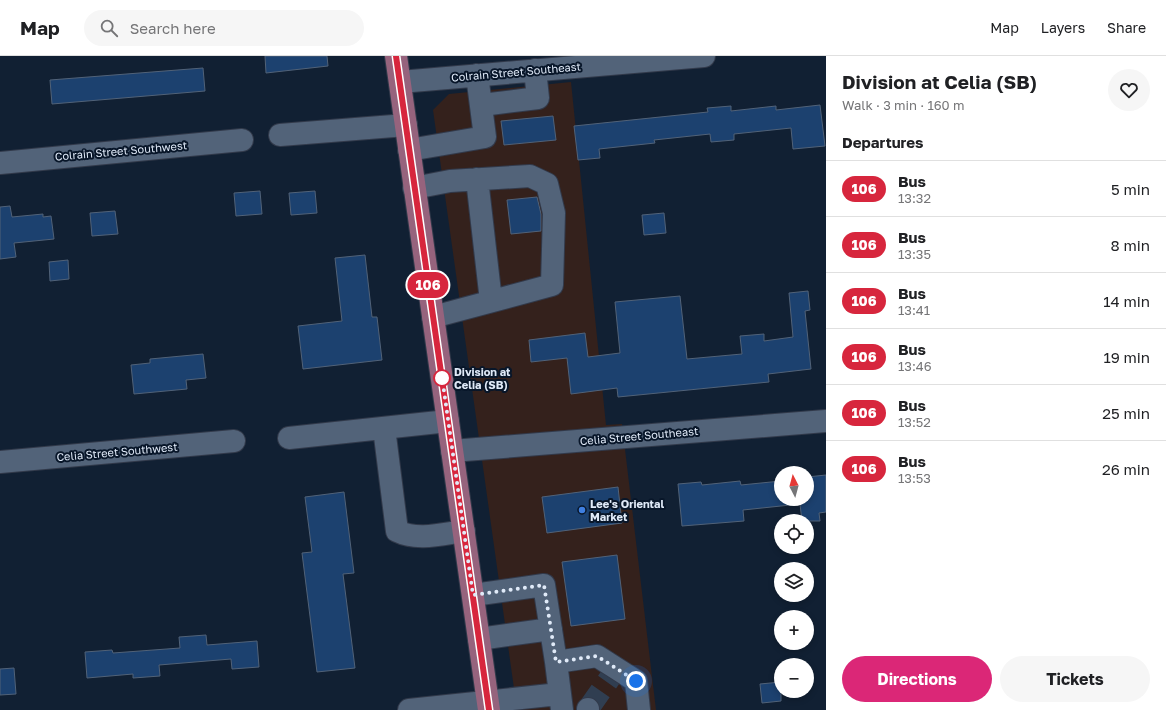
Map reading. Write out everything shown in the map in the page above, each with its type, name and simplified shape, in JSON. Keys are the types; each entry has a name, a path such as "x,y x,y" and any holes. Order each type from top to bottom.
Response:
{"main road":[{"path":"396,56 488,706"}],"street":[{"name":"Colrain Street Southeast","path":"400,82 535,70 561,62 704,56"},
{"path":"482,105 538,98 535,70"},
{"path":"409,150 485,138 477,75"},
{"path":"280,135 406,125"},
{"name":"Colrain Street Southwest","path":"0,162 242,140"},
{"path":"414,188 450,181 530,176 547,184 554,213 552,285 433,317"},
{"path":"477,179 491,301"},
{"name":"Celia Street Southeast","path":"452,451 826,421"},
{"path":"289,438 448,422"},
{"path":"384,428 397,531 405,535 419,536 464,531"},
{"name":"Celia Street Southwest","path":"0,462 234,441"},
{"path":"408,710 560,702 556,662 544,585 473,595"},
{"path":"479,639 551,629"},
{"path":"556,662 597,656 619,675 636,681 639,710"}],"shaded area":[{"path":"571,82 606,425 622,424 656,710 517,710 433,110 449,94"}],"building":[{"path":"265,56 327,56 328,66 266,73"},
{"path":"203,68 205,91 52,104 50,80"},
{"path":"820,105 825,146 793,149 791,128 734,134 734,140 711,142 710,134 654,140 655,143 599,149 600,158 578,160 574,126 708,112 707,108 731,106 731,111 776,106 776,110"},
{"path":"553,116 556,140 504,145 501,121"},
{"path":"260,191 262,214 236,216 234,193"},
{"path":"315,191 317,213 291,215 289,193"},
{"path":"537,197 541,214 541,231 511,234 507,200"},
{"path":"10,206 12,217 43,214 43,217 51,216 54,239 14,243 16,257 0,259 0,207"},
{"path":"115,211 118,234 92,236 90,213"},
{"path":"664,213 666,233 644,235 642,215"},
{"path":"365,255 372,317 377,317 382,360 303,369 298,326 342,321 335,258"},
{"path":"68,260 69,279 50,281 49,262"},
{"path":"808,291 810,310 805,311 811,369 768,374 769,382 618,397 617,388 571,394 567,358 531,362 529,340 585,333 588,357 620,353 615,302 680,296 687,359 742,354 740,336 764,334 764,341 793,337 789,293"},
{"path":"203,354 206,378 186,380 187,389 134,394 131,365 150,363 150,359"},
{"path":"826,475 826,512 819,513 820,521 814,521 814,514 801,514 800,506 814,506 814,476"},
{"path":"740,481 741,485 774,482 774,506 781,506 743,510 744,521 682,526 678,484 701,482 702,485"},
{"name":"Lee's Oriental Market","path":"618,487 622,523 547,533 542,497"},
{"path":"344,492 354,573 343,574 355,668 317,672 302,553 312,552 305,497"},
{"path":"617,555 625,619 571,626 562,562"},
{"path":"206,635 207,645 257,641 259,667 232,669 231,659 159,665 160,676 133,678 133,674 87,678 85,652 112,650 113,653 180,648 179,637"},
{"path":"14,668 16,694 0,695 0,669"},
{"path":"774,683 774,698 781,698 781,701 762,703 760,684"}],"tunnel":[{"path":"588,709 612,675"}],"bus line":[{"name":"106","path":"396,56 489,710"}],"place":[{"name":"Division at Celia (SB)","path":"442,378"},
{"name":"Lee's Oriental Market","path":"582,510"}],"route":[{"path":"442,378 473,595 544,585 556,662 597,656 636,681"}]}
